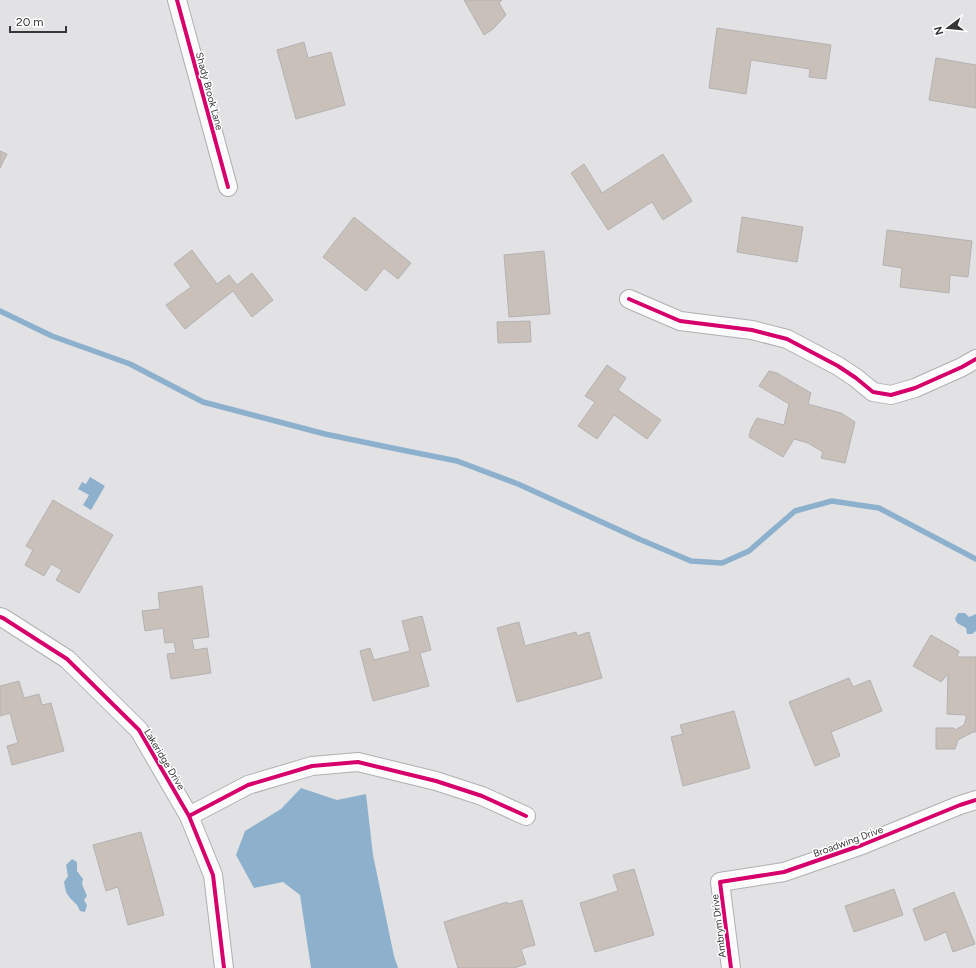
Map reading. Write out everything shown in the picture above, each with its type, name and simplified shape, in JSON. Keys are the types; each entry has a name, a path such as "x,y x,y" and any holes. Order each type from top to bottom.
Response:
{"street":[{"name":"Shady Brook Lane","path":"178,0 228,187"},
{"path":"629,299 680,321 752,330 787,339 838,366 873,392 891,394 915,388 962,367 976,359"},
{"name":"Lakeridge Drive","path":"0,617 67,659 138,730 189,816 212,875 224,968"},
{"path":"189,816 248,785 312,766 358,762 436,781 474,793 526,816"},
{"name":"Broadwing Drive","path":"720,882 784,872 862,845 960,805 976,800"},
{"name":"Ambrym Drive","path":"720,882 731,968"}],"water":[{"path":"90,477 105,486 91,510 83,505 89,495 78,489 82,482 86,484"},
{"path":"958,613 965,613 969,617 976,614 976,631 972,634 967,634 966,628 957,623 955,619"},
{"path":"301,788 337,800 366,794 373,855 394,956 398,968 311,968 300,895 283,882 254,888 236,855 245,831 281,809"},
{"path":"72,859 77,862 77,871 83,879 82,884 87,896 84,900 87,905 85,912 80,911 66,892 64,882 68,876 66,865"}],"building":[{"path":"464,0 502,0 499,3 506,15 493,29 484,35"},
{"path":"717,28 831,45 826,79 809,77 810,69 751,60 746,94 709,88"},
{"path":"304,42 308,58 331,52 345,105 296,119 277,50"},
{"path":"936,58 976,65 976,108 929,100"},
{"path":"0,151 7,154 0,168"},
{"path":"663,154 692,201 663,220 652,202 608,230 571,173 584,164 602,193"},
{"path":"354,217 411,263 398,279 384,268 366,291 323,257"},
{"path":"742,217 803,227 797,262 737,252"},
{"path":"887,230 972,241 968,277 950,275 949,293 900,287 902,268 883,265"},
{"path":"192,250 217,284 229,275 237,285 252,273 273,300 252,317 233,291 185,329 166,305 191,287 174,264"},
{"path":"544,251 550,314 509,317 504,255"},
{"path":"530,321 531,342 498,343 497,322"},
{"path":"607,365 626,378 618,390 661,420 647,439 614,415 597,439 578,426 595,402 585,396"},
{"path":"769,371 777,373 811,393 808,404 841,413 855,422 845,463 821,458 823,452 808,443 794,439 783,457 749,437 751,429 757,418 784,425 789,404 759,386"},
{"path":"53,500 113,535 79,593 56,580 62,570 51,564 44,576 25,565 33,550 26,546"},
{"path":"202,586 209,637 192,639 194,650 207,648 211,673 171,679 167,654 176,653 174,642 165,643 163,628 145,631 142,611 160,609 158,593"},
{"path":"422,616 431,650 420,653 429,686 373,701 360,651 370,648 374,660 410,651 402,621"},
{"path":"519,622 525,646 576,632 577,636 589,632 602,678 517,702 497,628"},
{"path":"931,635 959,651 957,657 976,657 976,732 973,732 958,740 955,749 936,749 936,728 954,728 955,730 964,725 966,719 966,715 947,714 948,674 941,682 913,666"},
{"path":"849,678 853,687 870,680 882,711 831,732 840,756 815,766 789,702"},
{"path":"19,681 24,698 39,694 42,705 51,703 64,751 12,765 7,746 18,743 10,713 0,716 0,686"},
{"path":"734,711 750,768 683,786 671,737 683,734 680,725"},
{"path":"141,832 164,915 128,925 118,887 106,891 93,845"},
{"path":"634,869 654,935 595,952 580,903 618,891 613,875"},
{"path":"894,889 903,915 854,932 845,906"},
{"path":"954,892 975,944 953,952 946,932 925,941 913,909"},
{"path":"522,900 535,945 521,949 526,964 514,968 458,968 444,922 507,902 508,904"}],"waterway":[{"path":"0,311 52,336 130,364 203,402 325,434 457,461 518,484 691,561 722,563 749,551 795,511 832,501 879,508 976,559"}],"cycle path":[{"path":"177,0 228,187"},
{"path":"629,299 680,321 752,330 787,339 838,366 873,392 891,395 915,388 962,367 976,359"},
{"path":"0,617 67,659 139,730 189,816 213,875 224,968"},
{"path":"189,816 248,785 312,766 358,762 436,781 482,796 526,816"},
{"path":"731,968 720,882 784,872 862,845 960,805 976,800"}]}
